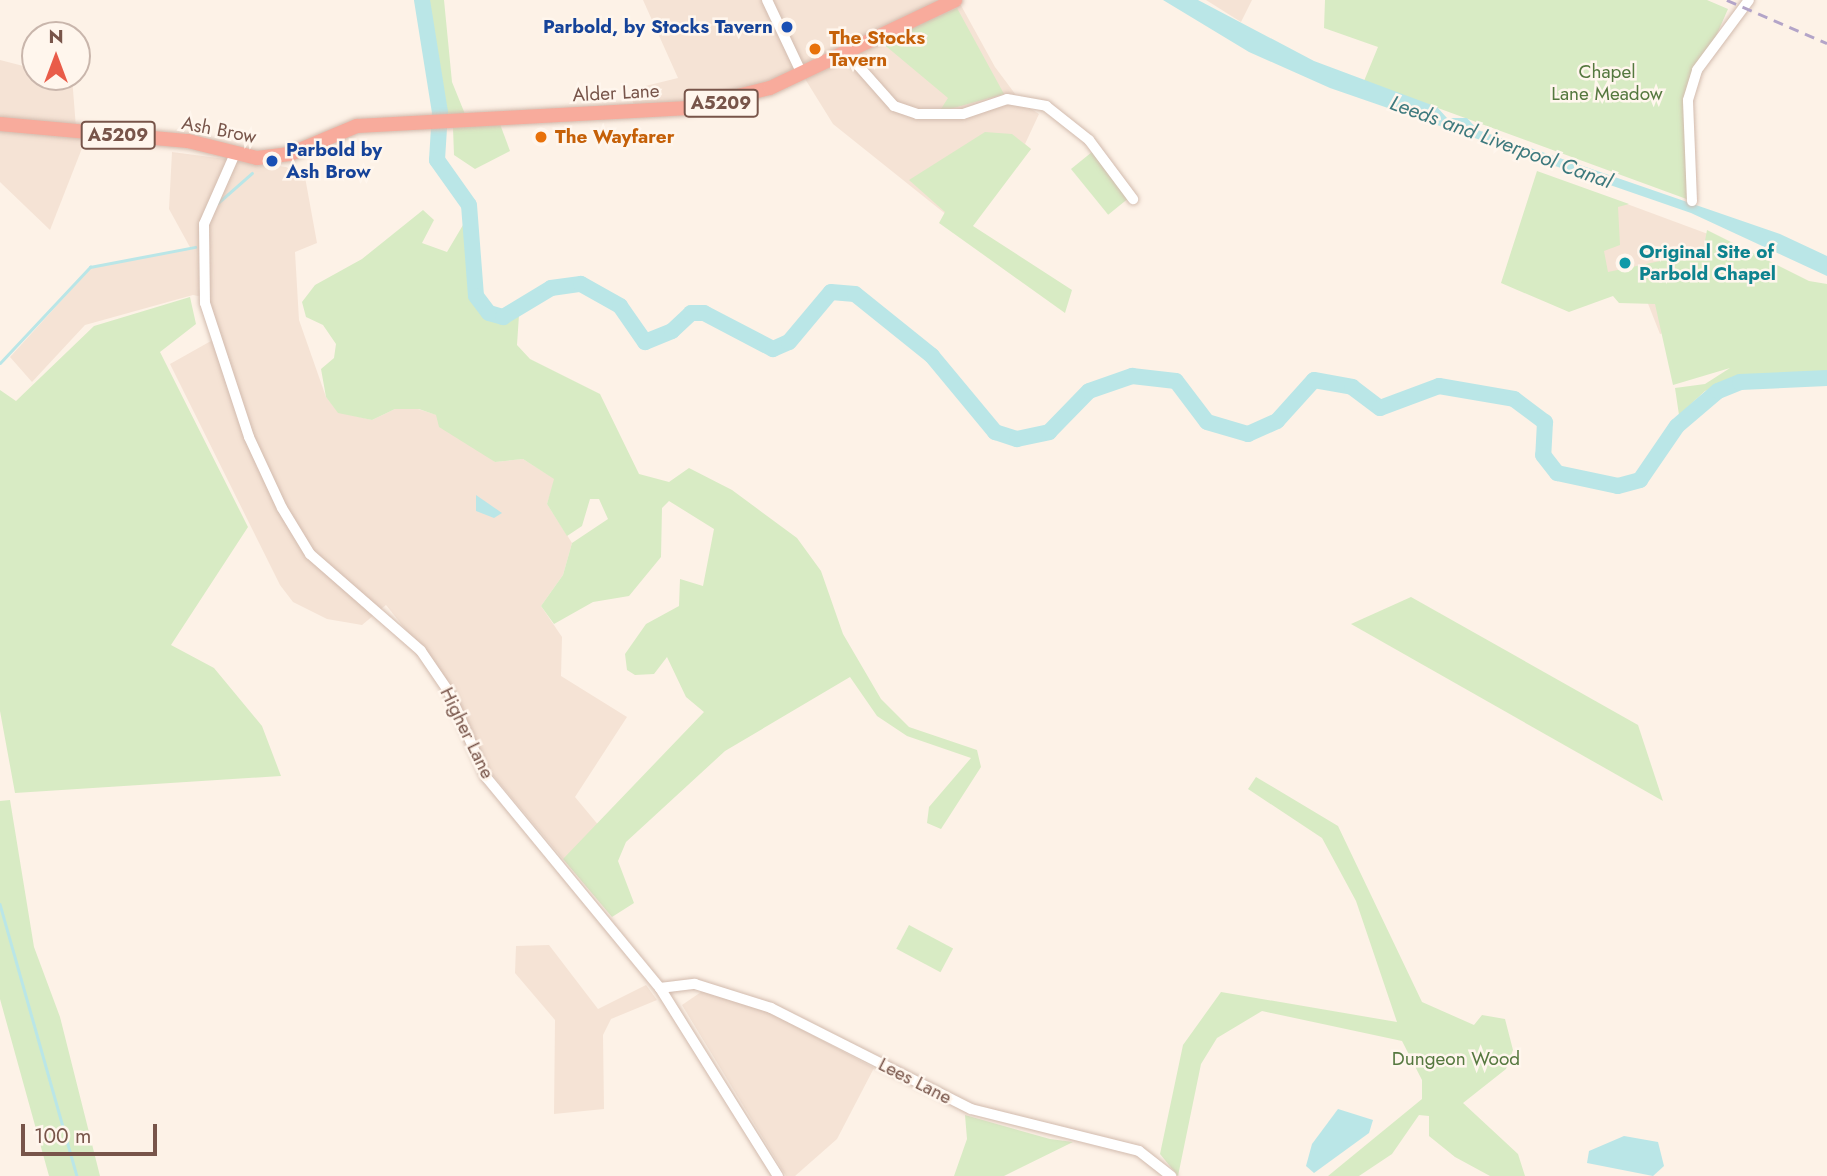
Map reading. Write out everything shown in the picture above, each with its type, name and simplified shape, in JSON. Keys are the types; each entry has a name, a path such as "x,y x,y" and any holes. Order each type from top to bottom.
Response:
{"highway":[{"name":"Alder Lane","path":"341,131 357,126 430,121 689,108 750,96 847,53 955,0"},
{"name":"Ash Brow","path":"0,124 188,141 234,156 290,153 341,131"}],"street":[{"path":"767,0 802,74"},
{"path":"1692,201 1688,100 1697,70 1749,0"},
{"path":"847,53 886,99 917,114 963,114 1007,99 1046,106 1089,140 1133,200"},
{"name":"Higher Lane","path":"234,156 210,205 200,260 213,332 266,477 310,554 421,651 449,692 486,777 660,988 778,1176"},
{"name":"Lees Lane","path":"660,988 695,984 771,1008 971,1109 1139,1152 1171,1176"}],"shaded area":[{"path":"643,0 958,0 995,67 1022,103 1039,114 1025,144 1031,149 963,228 833,124 802,74 770,88 636,112 629,90 678,78"},
{"path":"1206,0 1252,0 1241,22"},
{"path":"0,60 21,65 21,91 73,91 76,128 0,119"},
{"path":"0,130 86,138 50,230 0,182"},
{"path":"172,152 286,167 305,177 317,243 295,252 299,320 326,397 338,412 372,420 395,409 418,409 437,415 495,462 523,459 555,479 547,504 572,543 563,575 541,606 562,637 561,676 627,717 575,797 600,827 563,859 487,768 454,690 386,605 362,625 327,619 293,602 280,585 170,364 218,337 208,298 193,295 85,325 32,382 10,357 91,268 191,249 169,209"},
{"path":"1619,201 1708,234 1748,304 1660,334 1643,291 1592,299 1582,258"},
{"path":"549,945 598,1009 646,985 657,1000 611,1019 603,1035 604,1109 554,1114 555,1020 515,973 516,946"},
{"path":"704,990 769,1012 874,1068 837,1139 795,1176 786,1176 682,1005"}],"green space":[{"path":"422,0 444,0 452,82 467,119 440,120"},
{"name":"Chapel Lane Meadow","path":"1325,0 1707,0 1728,9 1688,100 1692,201 1364,81 1378,47 1324,28"},
{"path":"957,8 1004,94 939,112 948,98 881,42"},
{"path":"500,124 510,151 475,169 454,155 453,128"},
{"path":"985,132 1012,134 1031,149 973,226 1072,290 1065,313 939,223 945,212 909,180"},
{"path":"1092,152 1129,198 1108,215 1071,169"},
{"path":"1537,171 1629,204 1618,207 1620,245 1604,251 1608,272 1703,252 1707,230 1809,281 1827,284 1827,371 1767,379 1743,374 1705,391 1679,415 1675,388 1705,384 1730,368 1673,385 1655,304 1619,303 1613,296 1569,312 1501,283"},
{"path":"423,210 434,220 422,243 447,252 463,225 476,303 494,317 519,315 517,345 530,359 600,394 639,474 669,482 689,468 732,490 797,538 821,571 843,634 881,699 909,727 977,750 981,767 941,829 927,823 929,807 971,758 907,736 877,716 850,677 725,751 626,842 618,861 634,903 612,917 563,859 704,712 686,697 667,657 654,674 635,675 627,670 625,654 646,624 679,606 680,579 703,586 714,529 669,501 662,508 661,557 629,596 593,602 554,624 541,606 563,575 572,543 608,519 599,499 590,499 582,526 567,536 547,504 554,479 523,459 495,462 439,427 436,415 419,409 395,409 372,420 338,413 326,397 321,369 334,358 336,344 323,325 306,317 302,302 315,285 362,259"},
{"path":"190,297 196,324 160,352 248,527 171,645 214,668 262,726 281,776 15,793 0,711 0,390 16,401 94,326"},
{"path":"1411,597 1638,725 1663,801 1351,624"},
{"name":"Dungeon Wood","path":"1256,777 1338,826 1422,1002 1474,1025 1482,1015 1505,1019 1513,1050 1506,1069 1463,1103 1518,1154 1525,1176 1490,1176 1455,1157 1429,1136 1429,1116 1419,1115 1392,1154 1359,1176 1328,1176 1422,1099 1422,1080 1402,1041 1262,1011 1217,1038 1201,1064 1178,1176 1160,1154 1183,1045 1221,992 1397,1022 1356,901 1322,838 1248,789"},
{"path":"10,800 34,947 60,1017 100,1176 49,1176 0,999 0,801"},
{"path":"909,925 953,948 940,972 896,949"},
{"path":"965,1115 1050,1139 1073,1142 1004,1176 954,1176 967,1139"}],"water":[{"name":"Leeds and Liverpool Canal","path":"1163,0 1198,0 1314,61 1437,107 1447,118 1467,118 1478,130 1780,234 1827,256 1827,276 1691,213 1330,88 1249,52"},
{"path":"476,495 502,513 494,518 476,511"},
{"path":"1338,1109 1373,1120 1369,1133 1314,1173 1306,1166 1312,1144"},
{"path":"1624,1136 1658,1142 1664,1166 1653,1176 1587,1163 1589,1151"}],"waterway":[{"path":"422,0 440,112 437,160 469,205 476,296 489,313 503,317 551,288 581,284 620,306 645,342 672,331 691,313 704,313 773,349 789,342 831,292 855,294 932,356 995,432 1017,439 1049,432 1089,391 1132,376 1176,381 1207,422 1248,434 1277,421 1314,380 1352,387 1380,408 1439,386 1514,399 1545,422 1543,455 1557,473 1618,486 1640,480 1677,426 1718,391 1740,382 1827,378"},
{"path":"218,203 252,173"},
{"path":"0,363 90,267 195,247"},
{"path":"0,904 77,1176"}],"railway":[{"path":"1727,0 1827,43"}],"place":[{"name":"Parbold, by Stocks Tavern","path":"787,27"},
{"name":"The Stocks Tavern","path":"815,49"},
{"name":"The Wayfarer","path":"541,137"},
{"name":"Parbold by Ash Brow","path":"272,161"},
{"name":"Original Site of Parbold Chapel","path":"1625,263"}]}
